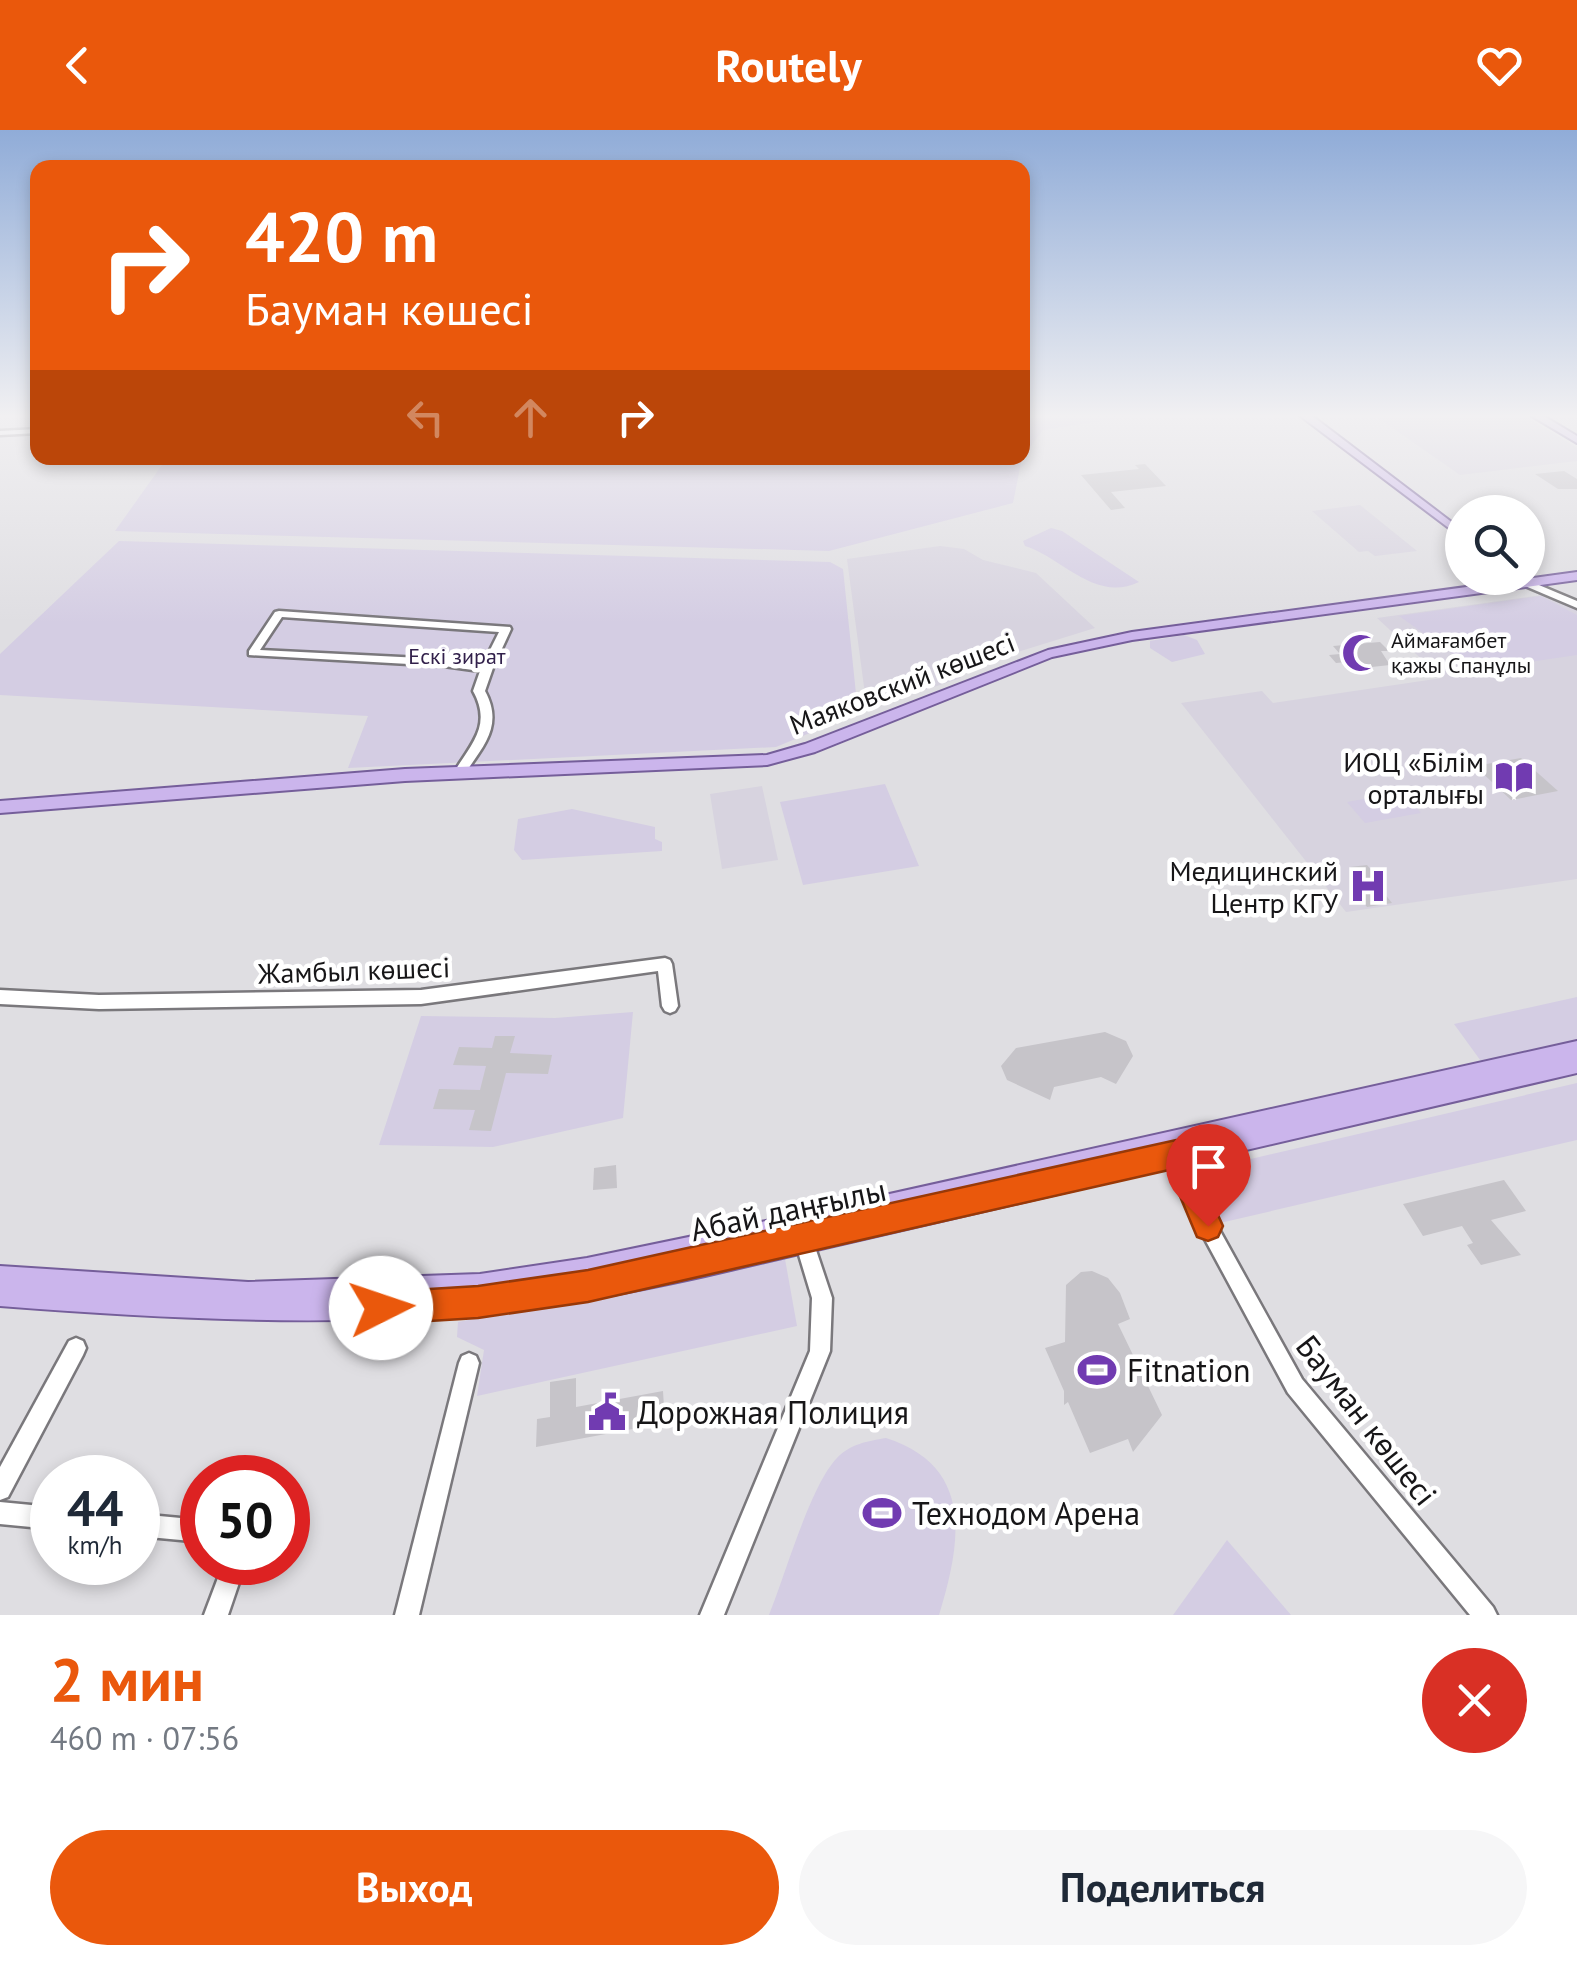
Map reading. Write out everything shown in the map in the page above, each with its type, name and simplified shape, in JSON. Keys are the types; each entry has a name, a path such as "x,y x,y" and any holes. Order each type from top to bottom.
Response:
{"main road":[{"path":"1395,484 1445,522"},
{"name":"Маяковский көшесі","path":"1545,578 1577,576"},
{"name":"Маяковский көшесі","path":"2,809 460,772 767,760 810,748 1048,654 1132,636 1445,591"},
{"name":"Абай даңғылы","path":"0,1294 242,1310 478,1302 588,1286 1577,1050"},
{"name":"Абай даңғылы","path":"1177,1146 1577,1064"},
{"name":"Абай даңғылы","path":"0,1278 248,1294 462,1287 801,1233"}],"street":[{"path":"1545,590 1577,605"},
{"path":"460,772 488,729 488,704 479,691 506,629 279,614 253,653 446,660 487,668"},
{"name":"Жамбыл көшесі","path":"0,997 99,1002 421,998 665,964 670,1006"},
{"name":"Бауман көшесі","path":"1177,1146 1225,1260 1295,1386 1486,1615"},
{"path":"712,1615 820,1350 822,1298 801,1233"},
{"path":"0,1489 76,1348"},
{"path":"408,1615 469,1363"},
{"path":"0,1513 30,1516"},
{"path":"216,1615 227,1585"}],"shaded area":[{"path":"1360,505 1417,551 1375,556 1368,551 1359,552 1312,511"},
{"path":"940,546 964,549 983,560 1036,573 1095,628 956,671 961,678 922,691 865,694 847,559"},
{"path":"1545,595 1577,608 1577,879 1346,912 1181,703 1262,691 1273,703 1442,678 1377,618"},
{"path":"762,786 778,860 722,869 710,794"}],"green space":[{"path":"148,484 1017,484 1013,503 829,551 115,531"},
{"path":"1051,528 1062,531 1139,582 1123,587 1094,583 1025,546 1023,541"},
{"name":"Ескі зират","path":"119,541 830,562 843,569 858,713 776,747 348,768 368,716 0,695 0,654"},
{"path":"1541,596 1577,615 1577,655 1476,670 1399,616"},
{"path":"1184,635 1197,640 1205,654 1172,662 1150,648 1150,641"},
{"path":"885,784 919,866 803,885 780,802"},
{"path":"1402,792 1421,813 1365,823 1347,802"},
{"path":"572,809 655,827 655,839 662,842 662,851 522,860 514,850 518,819"},
{"path":"1577,997 1577,1044 1483,1064 1454,1024"},
{"path":"633,1012 623,1118 493,1147 379,1145 421,1016 555,1018"},
{"path":"1577,1083 1577,1140 1207,1226 1191,1173"},
{"path":"785,1259 797,1326 477,1396 484,1350 457,1337 458,1322"},
{"name":"Технодом Арена","path":"886,1438 915,1451 935,1468 948,1488 955,1535 953,1561 939,1615 769,1615 808,1510 827,1471 848,1449"},
{"path":"1227,1540 1291,1615 1173,1615"}],"building":[{"path":"1089,484 1166,486 1111,492 1125,508 1111,510"},
{"path":"1551,484 1577,484 1577,489 1558,489"},
{"name":"Аймағамбет қажы Спанұлы","path":"1380,642 1389,651 1381,651 1390,665 1353,669 1347,662 1336,663 1329,655 1340,654 1333,646"},
{"name":"ИОЦ «Білім орталығы","path":"1521,758 1558,791 1511,800 1475,766"},
{"name":"Медицинский Центр КГУ","path":"1367,865 1392,903 1367,907 1352,887 1364,885 1350,867"},
{"path":"1105,1032 1126,1041 1133,1056 1116,1084 1101,1077 1054,1087 1050,1100 1007,1080 1001,1066 1016,1048"},
{"path":"495,1036 515,1036 510,1053 552,1055 548,1074 506,1073 491,1131 469,1130 475,1110 433,1109 439,1089 480,1090 486,1066 453,1065 459,1047 492,1048"},
{"path":"616,1165 617,1188 593,1190 594,1168"},
{"path":"1504,1180 1526,1211 1491,1220 1521,1255 1481,1265 1467,1245 1473,1243 1462,1226 1423,1236 1403,1204"},
{"name":"Fitnation","path":"1092,1271 1108,1278 1120,1293 1130,1319 1118,1324 1162,1415 1133,1452 1128,1439 1090,1453 1068,1402 1064,1405 1064,1391 1045,1348 1065,1342 1066,1285 1081,1272"},
{"name":"Дорожная Полиция","path":"576,1378 576,1407 663,1391 665,1423 536,1447 537,1419 550,1417 550,1382"}],"place":[{"name":"Аймағамбет қажы Спанұлы","path":"1361,653"},
{"name":"ИОЦ «Білім орталығы","path":"1514,777"},
{"name":"Медицинский Центр КГУ","path":"1368,886"},
{"name":"Fitnation","path":"1097,1370"},
{"name":"Дорожная Полиция","path":"607,1412"},
{"name":"Технодом Арена","path":"882,1513"}],"route":[{"path":"381,1308 478,1302 588,1286 1176,1154 1208,1226"}]}
